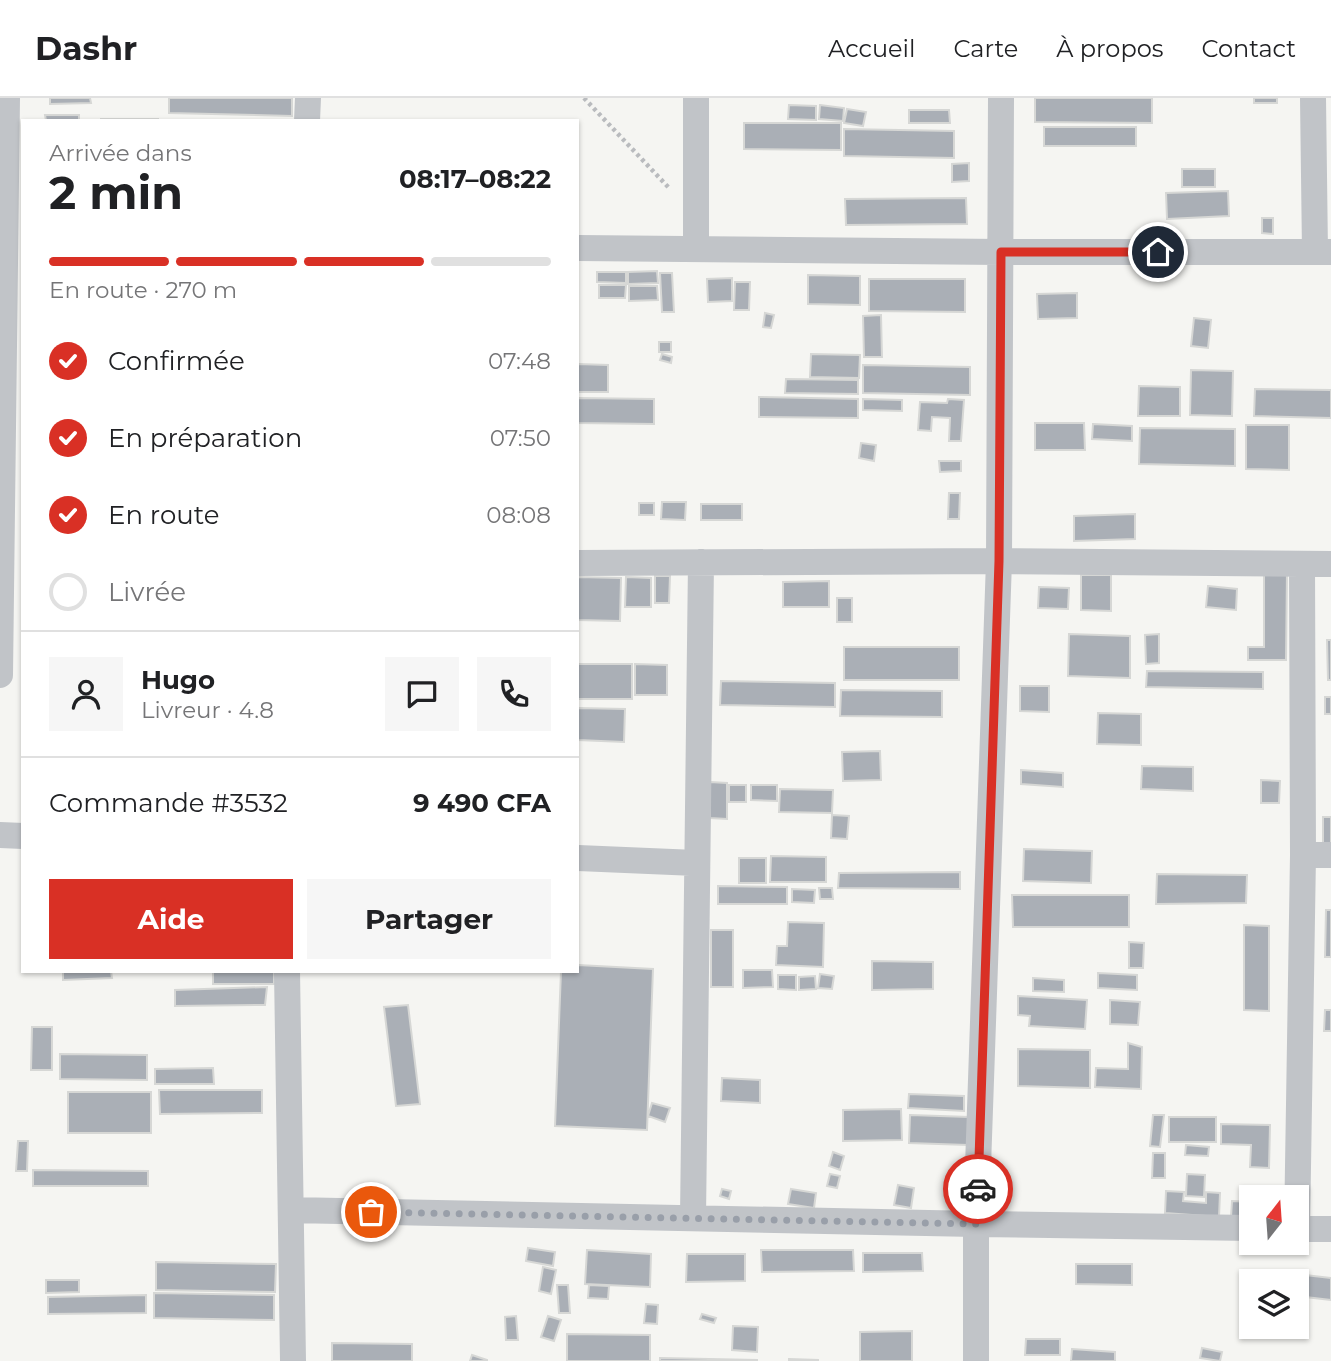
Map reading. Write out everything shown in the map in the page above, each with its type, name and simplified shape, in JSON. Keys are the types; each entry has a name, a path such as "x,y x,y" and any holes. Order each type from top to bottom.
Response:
{"street":[{"path":"0,675 8,562 7,98"},
{"path":"307,119 308,98"},
{"path":"695,249 696,98"},
{"path":"976,1361 976,1224 999,561 1000,98"},
{"path":"579,248 1323,252 1313,98"},
{"path":"579,563 999,561 1331,564"},
{"path":"693,1218 701,562"},
{"path":"1298,1185 1303,855 1302,564"},
{"path":"0,835 21,836"},
{"path":"1303,855 1331,855"},
{"path":"579,858 696,863"},
{"path":"287,973 293,1361"},
{"path":"290,1210 1239,1228"},
{"path":"1309,1229 1331,1229"}],"path":[{"path":"584,98 696,216"}],"building":[{"path":"50,98 90,98 91,103 50,104"},
{"path":"169,98 292,98 292,116 169,113"},
{"path":"1035,98 1152,98 1152,123 1035,122"},
{"path":"1254,98 1277,98 1277,103 1254,103"},
{"path":"789,105 816,106 816,120 788,119"},
{"path":"820,105 844,108 843,121 819,119"},
{"path":"847,109 866,112 863,126 844,123"},
{"path":"909,110 949,110 950,123 909,123"},
{"path":"45,115 79,115 79,119 46,119"},
{"path":"744,123 841,123 841,150 744,149"},
{"path":"1044,127 1136,127 1136,146 1044,146"},
{"path":"844,129 954,131 954,158 844,156"},
{"path":"969,163 969,181 952,182 952,164"},
{"path":"1182,169 1215,169 1215,187 1182,187"},
{"path":"1228,191 1229,216 1167,219 1166,193"},
{"path":"966,198 967,224 846,225 845,199"},
{"path":"1262,218 1273,218 1273,234 1262,233"},
{"path":"657,271 658,283 628,284 628,272"},
{"path":"597,272 626,272 626,283 597,282"},
{"path":"660,273 672,273 674,312 662,312"},
{"path":"808,275 860,276 860,305 808,304"},
{"path":"732,278 732,301 708,302 707,279"},
{"path":"869,279 965,279 965,312 869,311"},
{"path":"735,282 750,282 749,310 734,310"},
{"path":"599,285 626,285 625,298 599,298"},
{"path":"629,286 657,286 658,300 629,301"},
{"path":"1077,293 1077,318 1038,319 1037,294"},
{"path":"765,313 774,315 771,328 763,327"},
{"path":"881,315 882,357 864,357 863,316"},
{"path":"1194,318 1211,320 1208,348 1191,346"},
{"path":"659,342 671,342 671,352 659,352"},
{"path":"662,354 672,357 671,363 660,360"},
{"path":"811,354 860,355 859,378 810,377"},
{"path":"579,364 608,365 608,392 579,392"},
{"path":"863,365 970,367 970,395 863,393"},
{"path":"1191,370 1233,371 1232,416 1190,415"},
{"path":"786,379 858,380 858,394 785,393"},
{"path":"1139,386 1180,387 1180,416 1138,416"},
{"path":"1255,389 1331,390 1331,418 1254,416"},
{"path":"759,397 858,399 858,418 759,417"},
{"path":"579,398 654,399 654,424 579,423"},
{"path":"863,399 902,400 902,411 863,410"},
{"path":"948,399 964,400 961,441 949,441 950,418 932,417 931,431 918,430 920,402 947,403"},
{"path":"1035,423 1084,423 1085,450 1035,450"},
{"path":"1093,424 1132,426 1132,441 1092,439"},
{"path":"1246,425 1289,425 1289,470 1246,469"},
{"path":"1140,428 1235,429 1235,466 1139,464"},
{"path":"861,443 876,445 874,461 859,458"},
{"path":"939,461 961,461 961,471 940,472"},
{"path":"949,493 960,493 959,519 948,519"},
{"path":"662,502 686,502 685,520 661,519"},
{"path":"639,503 654,503 654,515 639,515"},
{"path":"701,504 742,504 742,520 701,520"},
{"path":"1135,514 1135,539 1074,541 1074,516"},
{"path":"1264,571 1287,571 1286,660 1248,660 1248,647 1264,647"},
{"path":"1081,575 1111,575 1111,611 1081,610"},
{"path":"655,576 670,576 669,603 655,603"},
{"path":"579,577 621,578 620,621 579,620"},
{"path":"626,577 651,578 651,607 625,607"},
{"path":"829,581 829,607 783,607 783,582"},
{"path":"1208,586 1237,589 1236,610 1206,607"},
{"path":"1039,587 1069,588 1068,609 1038,608"},
{"path":"837,598 852,598 852,622 837,622"},
{"path":"1069,634 1130,636 1130,678 1068,676"},
{"path":"1159,634 1159,663 1146,664 1145,635"},
{"path":"1327,640 1331,640 1331,680 1328,680"},
{"path":"844,647 959,647 959,680 844,680"},
{"path":"579,664 632,664 632,699 579,699"},
{"path":"635,664 667,665 667,695 635,695"},
{"path":"1147,671 1263,672 1263,689 1146,687"},
{"path":"721,681 835,683 835,707 720,705"},
{"path":"1020,686 1049,686 1049,712 1020,711"},
{"path":"841,690 942,691 942,717 840,716"},
{"path":"1325,697 1331,697 1331,714 1325,714"},
{"path":"579,708 625,709 624,742 579,740"},
{"path":"1098,713 1141,714 1141,745 1097,744"},
{"path":"880,751 881,780 843,781 842,752"},
{"path":"1142,766 1193,767 1193,791 1141,789"},
{"path":"1021,770 1063,773 1063,787 1021,784"},
{"path":"1261,780 1280,781 1279,803 1261,803"},
{"path":"710,782 727,783 727,819 710,818"},
{"path":"729,785 746,785 746,802 729,802"},
{"path":"751,785 777,785 777,801 751,800"},
{"path":"780,789 833,790 832,813 779,812"},
{"path":"832,815 849,816 847,839 831,838"},
{"path":"1323,817 1331,817 1331,846 1323,846"},
{"path":"1024,849 1092,851 1091,883 1023,881"},
{"path":"771,856 826,857 826,882 770,882"},
{"path":"739,858 766,858 766,883 739,883"},
{"path":"960,872 960,889 838,888 839,873"},
{"path":"1157,874 1247,875 1246,903 1156,904"},
{"path":"718,886 787,887 787,904 718,904"},
{"path":"819,888 832,888 833,899 820,899"},
{"path":"792,889 815,890 814,903 792,902"},
{"path":"1012,895 1129,895 1129,927 1013,927"},
{"path":"1326,910 1331,910 1331,957 1325,957"},
{"path":"788,922 824,923 823,967 776,965 777,946 787,946"},
{"path":"1244,925 1269,926 1269,1011 1244,1010"},
{"path":"711,930 733,930 733,987 711,987"},
{"path":"1129,942 1144,943 1143,968 1129,968"},
{"path":"872,961 933,962 933,989 872,990"},
{"path":"579,965 653,969 647,1130 555,1126 561,973 579,973"},
{"path":"743,970 772,970 773,987 743,988"},
{"path":"63,973 111,973 112,978 63,980"},
{"path":"213,973 274,973 274,984 213,984"},
{"path":"1098,973 1137,975 1137,990 1098,988"},
{"path":"820,974 834,976 832,989 818,988"},
{"path":"778,975 796,975 796,990 778,989"},
{"path":"815,976 816,989 799,990 799,977"},
{"path":"1033,978 1064,980 1064,992 1033,991"},
{"path":"267,987 265,1005 175,1006 175,990"},
{"path":"1018,996 1087,1000 1085,1029 1029,1026 1030,1016 1018,1015"},
{"path":"1110,1000 1140,1002 1138,1025 1110,1024"},
{"path":"408,1005 420,1104 396,1106 384,1007"},
{"path":"1325,1010 1331,1010 1331,1031 1324,1031"},
{"path":"32,1027 52,1027 52,1070 31,1070"},
{"path":"1128,1043 1142,1047 1141,1089 1095,1087 1096,1068 1128,1069"},
{"path":"1018,1049 1090,1050 1090,1088 1018,1086"},
{"path":"60,1054 147,1055 147,1080 60,1079"},
{"path":"213,1068 214,1084 155,1084 155,1069"},
{"path":"722,1078 760,1080 760,1103 721,1101"},
{"path":"159,1090 262,1090 262,1113 160,1114"},
{"path":"68,1092 151,1092 151,1133 68,1133"},
{"path":"909,1094 964,1096 964,1111 908,1108"},
{"path":"652,1103 670,1108 665,1122 648,1116"},
{"path":"901,1109 902,1140 843,1141 843,1110"},
{"path":"910,1115 969,1117 968,1145 909,1143"},
{"path":"1153,1115 1164,1115 1160,1147 1150,1146"},
{"path":"1169,1117 1216,1117 1216,1142 1169,1142"},
{"path":"1221,1124 1270,1125 1269,1168 1250,1167 1251,1145 1221,1144"},
{"path":"18,1141 28,1141 27,1171 16,1171"},
{"path":"1186,1145 1209,1147 1208,1156 1185,1155"},
{"path":"833,1152 844,1156 840,1170 829,1166"},
{"path":"1153,1153 1165,1153 1165,1178 1152,1178"},
{"path":"33,1170 148,1171 148,1186 33,1186"},
{"path":"830,1174 840,1176 837,1188 827,1186"},
{"path":"1187,1174 1205,1175 1204,1197 1186,1196"},
{"path":"898,1185 914,1188 911,1208 894,1205"},
{"path":"722,1189 731,1191 729,1199 720,1196"},
{"path":"791,1189 816,1193 814,1208 788,1204"},
{"path":"1166,1191 1184,1192 1183,1201 1206,1203 1206,1192 1220,1193 1219,1217 1165,1213"},
{"path":"1232,1201 1239,1201 1239,1218 1231,1217"},
{"path":"528,1248 555,1252 553,1266 526,1261"},
{"path":"587,1250 651,1254 650,1287 585,1284"},
{"path":"761,1250 853,1250 854,1271 762,1272"},
{"path":"863,1253 922,1253 923,1271 863,1272"},
{"path":"687,1254 745,1254 745,1281 686,1282"},
{"path":"156,1262 276,1264 275,1292 156,1290"},
{"path":"1076,1264 1132,1264 1132,1285 1076,1284"},
{"path":"543,1267 556,1270 551,1294 539,1291"},
{"path":"1309,1275 1331,1278 1331,1300 1309,1297"},
{"path":"46,1280 79,1280 79,1292 46,1293"},
{"path":"557,1285 568,1285 570,1313 559,1313"},
{"path":"589,1285 609,1286 608,1299 588,1298"},
{"path":"154,1293 274,1295 274,1320 154,1318"},
{"path":"146,1295 146,1313 48,1314 48,1297"},
{"path":"646,1304 658,1305 657,1324 644,1323"},
{"path":"702,1314 716,1318 714,1323 700,1319"},
{"path":"516,1316 518,1340 506,1340 505,1317"},
{"path":"548,1316 561,1320 554,1341 541,1337"},
{"path":"733,1326 758,1327 757,1352 732,1350"},
{"path":"912,1331 912,1361 860,1361 860,1332"},
{"path":"567,1334 650,1335 650,1361 567,1361"},
{"path":"1026,1339 1060,1339 1060,1355 1025,1355"},
{"path":"332,1343 412,1344 412,1361 332,1361"},
{"path":"1202,1348 1222,1352 1220,1361 1200,1358"},
{"path":"1072,1349 1115,1352 1115,1361 1071,1361"},
{"path":"472,1355 487,1360 487,1361 470,1361"},
{"path":"660,1358 758,1360 660,1361"},
{"path":"818,1360 818,1361 789,1361"}],"way so far":[{"path":"371,1212 976,1224 978,1189"}],"route":[{"path":"978,1189 999,561 1001,252 1158,252"}]}
